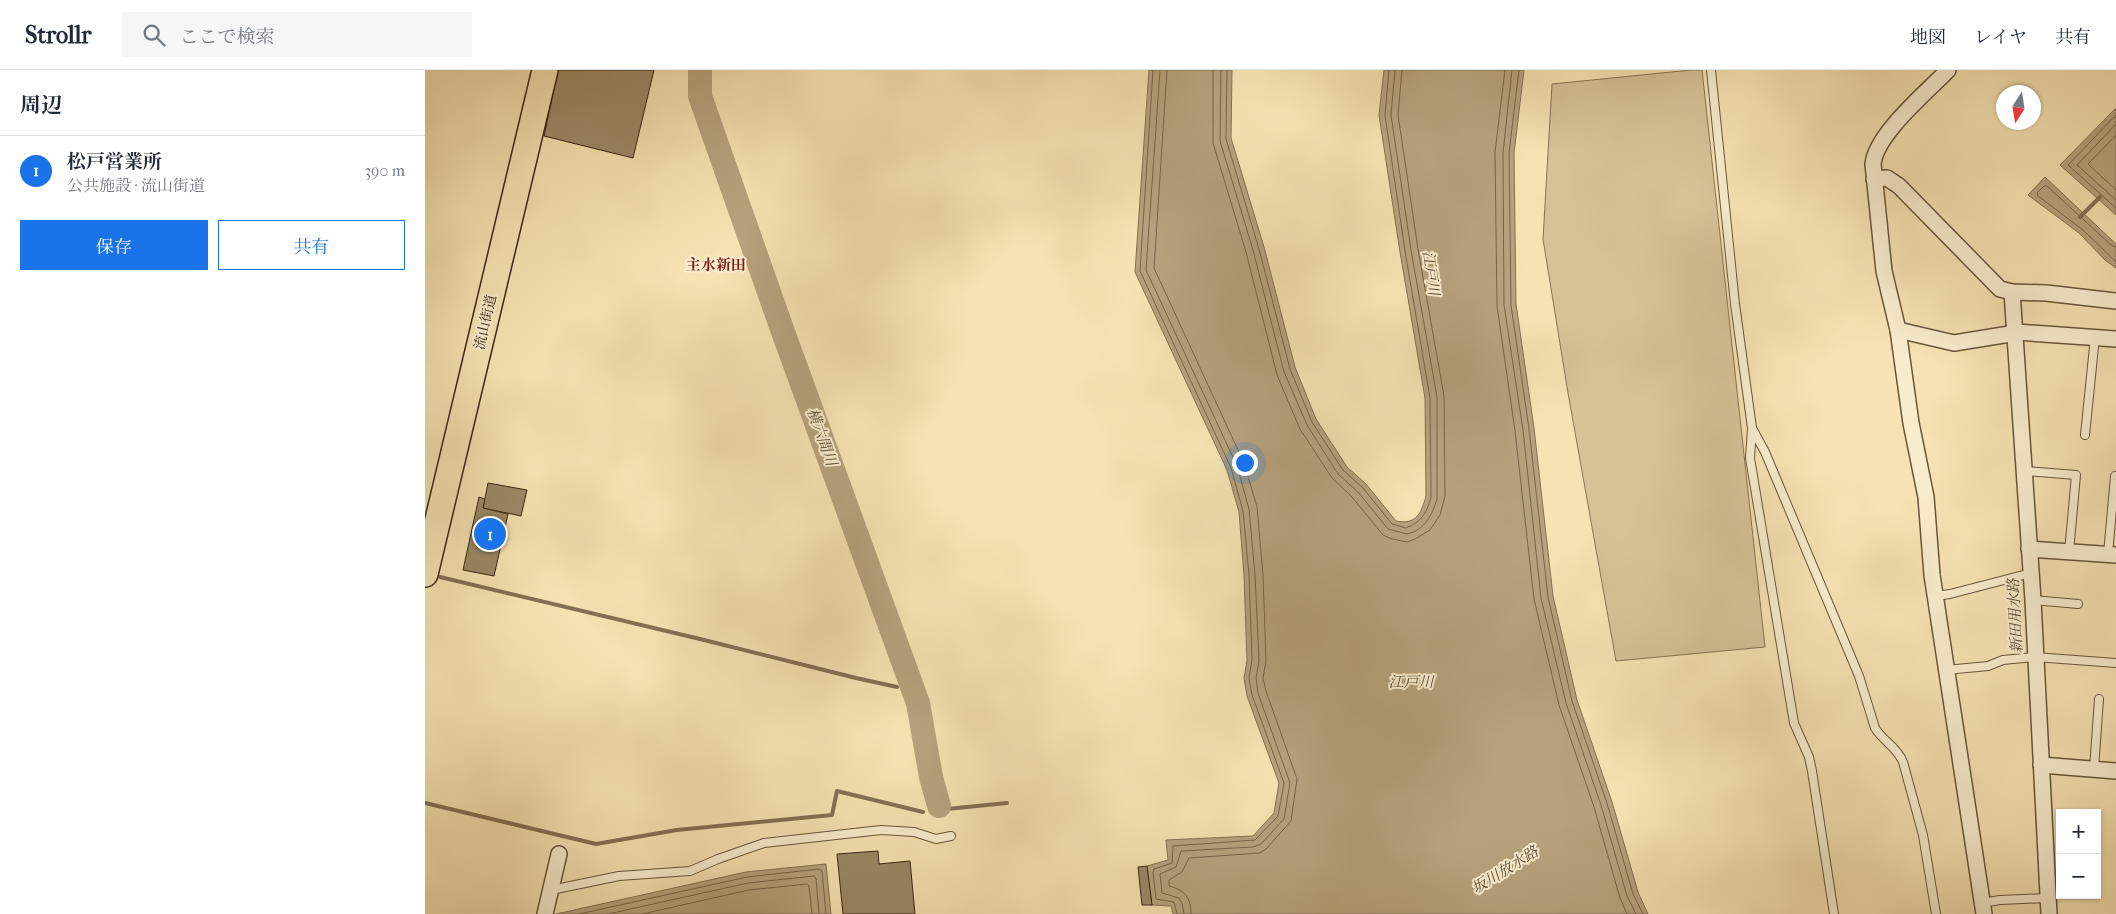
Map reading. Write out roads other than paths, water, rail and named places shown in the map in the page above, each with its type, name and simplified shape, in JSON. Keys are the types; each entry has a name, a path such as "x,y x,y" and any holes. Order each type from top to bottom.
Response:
{"main road":[{"name":"流山街道","path":"425,574 545,70"}],"street":[{"path":"1948,70 1881,140 1874,156 1874,179 1884,271 1897,330 1911,423 1926,497 1935,596 1983,909"},
{"path":"1874,179 1887,178 1892,180 2000,289 2012,292 2046,293 2116,301"},
{"path":"2012,292 2033,600 2049,914"},
{"path":"1897,330 1954,343 2016,332 2116,340"},
{"path":"2029,549 2112,555"},
{"path":"2041,765 2116,771"},
{"path":"545,914 559,854"}],"lane":[{"path":"1711,70 1735,304 1752,428 1750,458 1784,672 1794,723 1809,757 1812,771 1835,914"},
{"path":"2085,435 2095,338"},
{"path":"1752,428 1768,461 1859,676 1875,728 1879,735 1899,752 1903,762 1923,835 1936,914"},
{"path":"2025,471 2076,475 2069,552"},
{"path":"2112,555 2115,476"},
{"path":"1935,596 1950,594 2031,573"},
{"path":"2033,600 2077,604"},
{"path":"1946,670 1988,666 2003,660 2035,657 2116,663"},
{"path":"2094,769 2099,699"},
{"path":"550,893 619,876 690,872 719,859 764,844 881,830 914,832 935,839 951,836"},
{"path":"1983,909 2000,900 2048,898"}],"water":[{"name":"江戸川","path":"1149,70 1232,70 1231,138 1264,247 1295,367 1316,419 1347,467 1366,484 1396,521 1403,522 1417,517 1426,496 1425,398 1379,115 1384,70 1524,70 1514,153 1516,304 1534,428 1553,596 1577,700 1612,802 1638,892 1648,914 1173,914 1171,906 1152,905 1147,866 1168,860 1166,840 1253,836 1274,813 1279,783 1247,696 1244,678 1247,661 1244,575 1239,512 1227,470 1135,272"},
{"path":"2116,108 2116,215 2060,165"},
{"path":"2045,177 2116,244 2116,268 2106,261 2079,233 2028,195"},
{"path":"826,864 831,914 556,914 746,872"}],"waterway":[{"name":"横六間川","path":"700,70 700,96 782,329 918,703 931,777 939,806"},
{"path":"2080,217 2100,197"},
{"path":"440,577 897,687"},
{"path":"425,803 596,844 677,830 832,815 837,791 923,812"},
{"path":"937,810 1007,803"}],"place":[{"name":"松戸営業所","path":"490,534"}],"district":[{"name":"主水新田","path":"716,265"}],"water label":[{"name":"新田用水路","path":"2015,616"},
{"name":"坂川放水路","path":"1505,870"}]}
